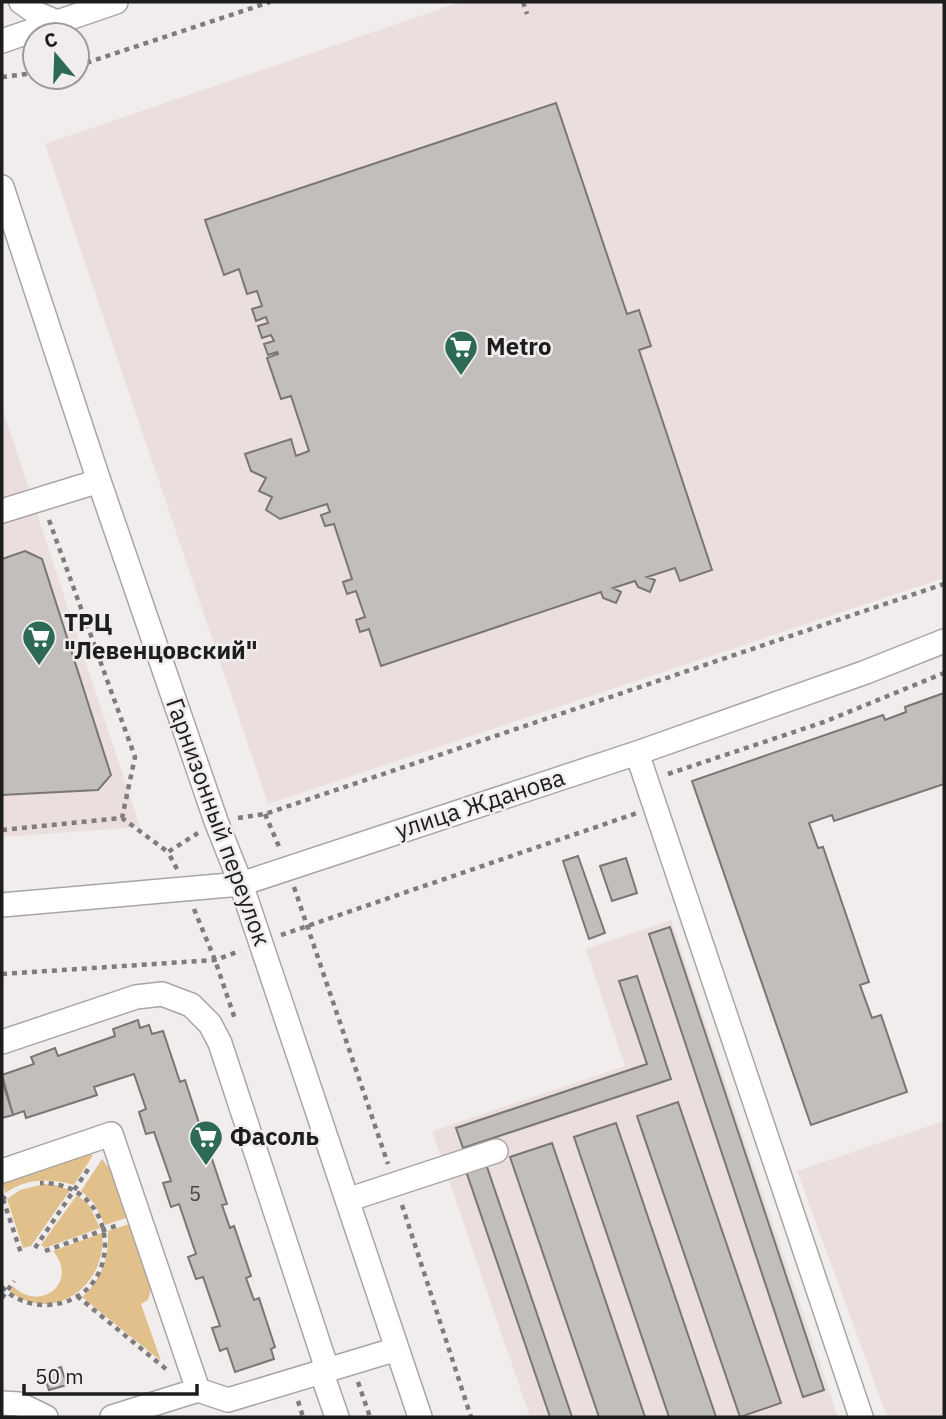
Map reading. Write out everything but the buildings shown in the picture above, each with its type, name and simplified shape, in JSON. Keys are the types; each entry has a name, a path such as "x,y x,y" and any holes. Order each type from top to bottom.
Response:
{"street":[{"path":"21,2 55,21"},
{"path":"60,21 116,2"},
{"path":"2,41 21,34"},
{"name":"Гарнизонный переулок","path":"2,187 99,481 216,821 261,942 420,1417"},
{"path":"4,504 41,499 99,481"},
{"name":"улица Жданова","path":"2,905 241,884 637,753 866,672 944,641"},
{"path":"637,753 861,1417"},
{"path":"2,1042 135,996 162,994 191,1005 210,1024 220,1043 337,1417"},
{"path":"2,1171 111,1134 196,1391"},
{"path":"347,1200 496,1152"},
{"path":"112,1417 196,1391 228,1400 397,1349"},
{"path":"2,1403 19,1404 46,1417"}],"path":[{"path":"91,61 270,2"},
{"path":"523,2 527,14"},
{"path":"2,77 21,75"},
{"path":"41,499 135,757 122,818"},
{"path":"169,852 216,821 265,814 944,584"},
{"path":"667,775 824,722 944,673"},
{"path":"2,974 215,960 635,814 654,805 667,782 670,759 678,737"},
{"path":"265,814 288,867 471,1417"},
{"path":"2,830 122,818 169,852 215,960 237,1025"},
{"path":"35,1248 111,1134"},
{"path":"2,1287 20,1300 41,1305 65,1301 77,1296 93,1282 103,1264 104,1230 94,1208 75,1191 54,1183 31,1184"},
{"path":"19,1188 2,1198 21,1253"},
{"path":"45,1251 139,1217"},
{"path":"2,1298 15,1281"},
{"path":"77,1296 196,1391"},
{"path":"351,1362 370,1417"}],"shaded area":[{"path":"461,2 944,2 944,578 268,804 45,144"},
{"name":"ТРЦ \"Левенцовский\"","path":"2,407 140,827 2,837"},
{"path":"671,920 838,1417 530,1417 432,1131 625,1066 586,949"},
{"path":"944,1121 944,1417 887,1417 797,1171"},
{"path":"86,1153 93,1155 74,1185 38,1181 22,1184 5,1193 2,1176"},
{"path":"102,1159 109,1168 126,1218 105,1225 94,1203 81,1191"},
{"path":"44,1184 70,1190 31,1246 23,1248 7,1199 20,1190"},
{"path":"77,1195 89,1205 100,1228 45,1248 41,1245"},
{"path":"129,1224 151,1289 148,1300 141,1304 161,1361 82,1297 95,1283 103,1267 108,1231"},
{"path":"102,1233 102,1252 96,1268 87,1283 75,1294 44,1304 27,1301 10,1292 13,1286 23,1294 34,1296 53,1291 62,1274 60,1263 53,1251"}],"place":[{"name":"Metro","path":"461,377"},
{"name":"ТРЦ \"Левенцовский\"","path":"39,667"},
{"name":"Фасоль","path":"206,1167"}]}
